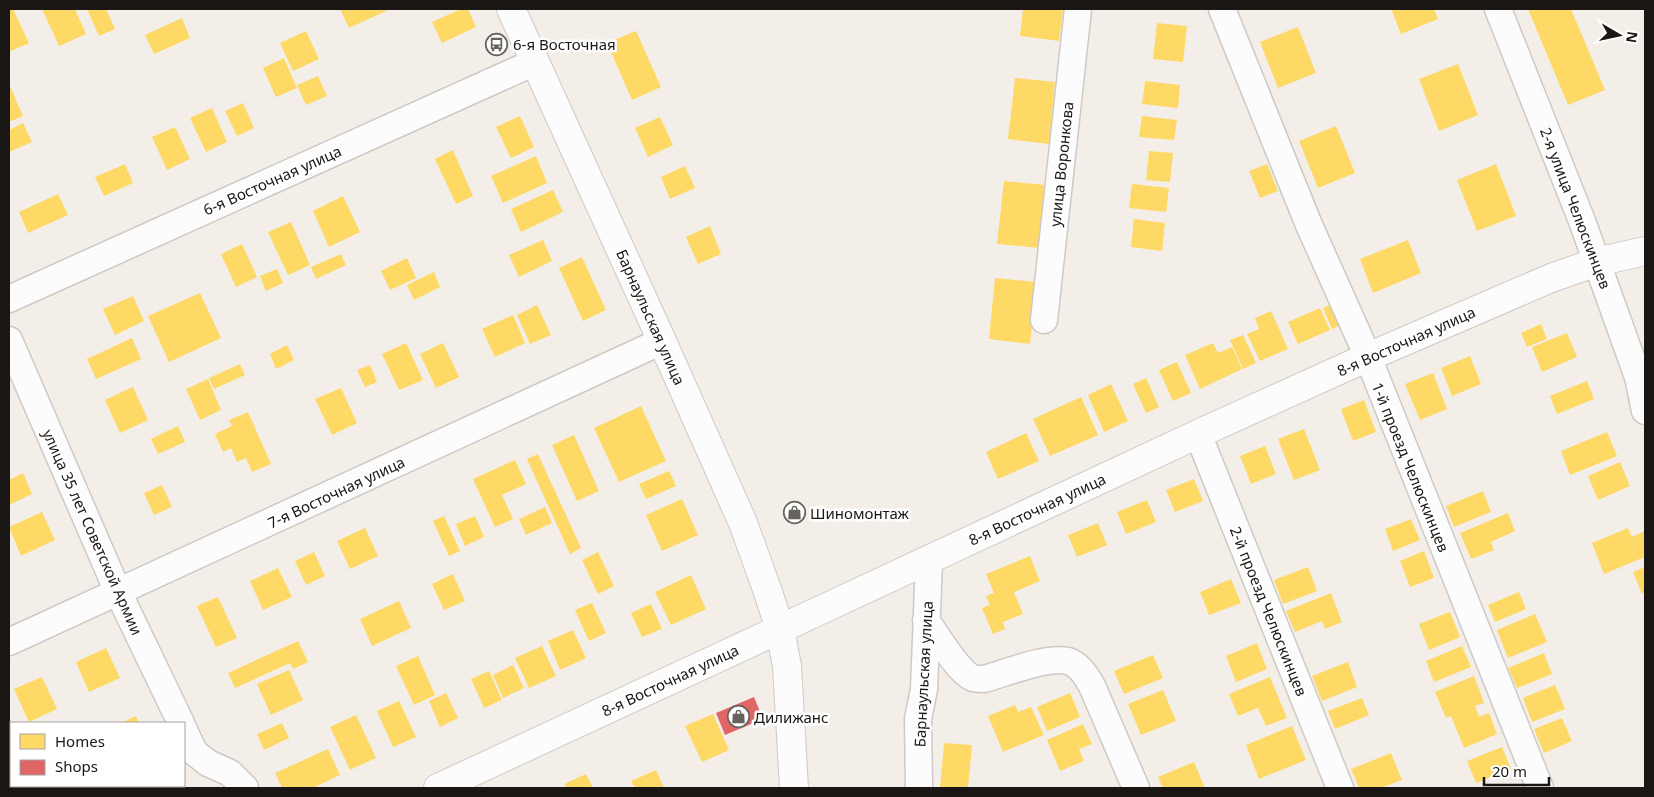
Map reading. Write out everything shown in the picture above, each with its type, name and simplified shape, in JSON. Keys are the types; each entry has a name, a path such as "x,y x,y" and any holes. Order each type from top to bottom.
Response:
{"main road":[{"name":"Барнаульская улица","path":"512,9 743,523 780,629 787,666 794,788"},
{"name":"8-я Восточная улица","path":"438,788 892,576 929,561 1198,434 1368,357 1551,278 1597,262 1645,251"}],"street":[{"name":"улица Воронкова","path":"1044,320 1078,9"},
{"name":"1-й проезд Челюскинцев","path":"1222,9 1306,219 1368,357 1540,788"},
{"name":"2-я улица Челюскинцев","path":"1498,9 1597,262 1638,377 1645,411"},
{"name":"6-я Восточная улица","path":"9,299 535,62"},
{"name":"улица 35 лет Советской Армии","path":"9,340 118,592 180,722"},
{"name":"7-я Восточная улица","path":"9,642 662,341"},
{"name":"2-й проезд Челюскинцев","path":"1198,434 1340,788"},
{"name":"Барнаульская улица","path":"919,788 918,719 924,689 929,561"},
{"path":"926,620 960,668 974,679 984,679 1049,660 1070,661 1084,672 1092,686 1136,788"},
{"path":"185,732 194,752 208,763 230,772 245,788"}],"building: Homes":[{"path":"13,9 29,43 9,52 9,10"},
{"path":"42,9 75,9 86,34 59,46"},
{"path":"87,9 106,9 115,29 99,36"},
{"path":"340,9 385,9 386,11 349,28"},
{"path":"461,9 468,9 476,27 442,43 432,22"},
{"path":"1023,9 1063,9 1059,41 1020,36"},
{"path":"1391,9 1434,9 1438,19 1401,34"},
{"path":"1528,9 1571,9 1605,90 1568,105"},
{"path":"182,18 190,38 154,54 145,35"},
{"path":"1157,23 1187,26 1183,62 1153,59"},
{"path":"1298,27 1316,73 1278,88 1260,42"},
{"path":"306,31 319,59 293,71 280,43"},
{"path":"636,31 661,87 632,100 607,43"},
{"path":"284,58 297,88 276,97 263,68"},
{"path":"1458,64 1478,115 1439,131 1419,79"},
{"path":"318,76 327,96 306,105 297,85"},
{"path":"1015,78 1055,82 1049,144 1008,139"},
{"path":"1145,81 1180,85 1178,108 1142,104"},
{"path":"9,84 23,116 9,122"},
{"path":"243,103 254,128 237,136 225,111"},
{"path":"212,108 227,142 206,152 190,118"},
{"path":"520,116 534,147 511,158 496,127"},
{"path":"1142,116 1177,120 1174,140 1139,137"},
{"path":"660,117 673,145 648,157 635,128"},
{"path":"23,123 32,142 9,152 9,130"},
{"path":"1336,126 1355,173 1318,188 1299,141"},
{"path":"175,127 190,159 167,170 152,137"},
{"path":"453,150 473,196 456,204 435,159"},
{"path":"1149,151 1173,153 1170,182 1146,180"},
{"path":"536,156 547,183 503,203 491,176"},
{"path":"125,164 133,183 104,196 95,177"},
{"path":"1267,164 1278,191 1260,198 1249,171"},
{"path":"1496,164 1516,216 1477,231 1457,180"},
{"path":"685,166 695,188 670,199 661,177"},
{"path":"1004,181 1046,185 1039,248 997,244"},
{"path":"1132,184 1169,188 1166,212 1129,208"},
{"path":"553,190 563,212 521,232 511,209"},
{"path":"58,194 68,215 28,233 19,212"},
{"path":"343,196 360,232 329,247 313,211"},
{"path":"1134,219 1165,223 1162,251 1131,247"},
{"path":"291,222 310,265 288,275 268,232"},
{"path":"710,226 721,254 698,264 686,237"},
{"path":"543,240 552,261 519,277 509,255"},
{"path":"1408,240 1421,273 1373,293 1360,259"},
{"path":"242,244 257,277 236,287 221,254"},
{"path":"341,254 346,265 316,279 311,267"},
{"path":"582,257 606,310 583,321 559,268"},
{"path":"407,258 416,278 390,290 381,271"},
{"path":"277,269 283,283 266,291 260,276"},
{"path":"434,272 440,287 414,300 407,285"},
{"path":"995,278 1037,282 1030,344 989,339"},
{"path":"200,293 221,338 169,362 148,316"},
{"path":"133,296 144,321 115,335 103,309"},
{"path":"1339,301 1348,322 1332,329 1323,308"},
{"path":"537,305 551,335 530,344 517,315"},
{"path":"1320,308 1330,330 1298,344 1288,322"},
{"path":"1271,311 1288,349 1260,361 1247,334 1259,329 1255,318"},
{"path":"513,315 525,343 495,357 482,329"},
{"path":"1541,324 1547,339 1527,347 1521,333"},
{"path":"1567,333 1577,357 1542,372 1532,347"},
{"path":"1243,335 1256,363 1243,369 1230,340"},
{"path":"132,338 141,359 96,379 87,359"},
{"path":"406,343 423,380 399,390 382,354"},
{"path":"443,343 459,377 436,388 420,354"},
{"path":"1213,343 1218,353 1232,347 1242,369 1200,389 1185,355"},
{"path":"287,345 294,360 276,369 270,354"},
{"path":"1470,356 1481,384 1452,396 1441,368"},
{"path":"1177,362 1191,393 1173,401 1159,370"},
{"path":"240,364 245,375 214,389 209,378"},
{"path":"370,365 377,382 365,387 357,370"},
{"path":"1433,373 1447,409 1420,420 1405,384"},
{"path":"1146,378 1159,407 1146,413 1133,384"},
{"path":"208,379 221,410 200,420 186,389"},
{"path":"1587,381 1594,399 1557,414 1550,396"},
{"path":"1111,384 1128,421 1104,432 1088,395"},
{"path":"133,387 148,420 120,433 105,400"},
{"path":"341,388 357,423 332,435 315,399"},
{"path":"1081,397 1098,435 1050,456 1033,419"},
{"path":"1364,400 1376,432 1353,441 1341,409"},
{"path":"641,406 666,461 619,482 594,428"},
{"path":"248,412 271,464 252,472 246,458 237,462 231,448 223,452 215,434 232,426 229,420"},
{"path":"178,426 185,442 158,454 151,439"},
{"path":"1304,429 1320,470 1294,480 1278,439"},
{"path":"1607,432 1617,456 1570,475 1561,451"},
{"path":"1026,433 1039,461 998,479 986,452"},
{"path":"574,435 599,491 577,501 552,445"},
{"path":"1265,446 1276,474 1251,484 1240,456"},
{"path":"538,454 581,548 570,554 527,459"},
{"path":"515,460 526,484 502,495 513,519 495,527 473,479"},
{"path":"1620,462 1630,486 1598,500 1588,476"},
{"path":"669,471 676,486 646,499 639,484"},
{"path":"23,473 32,494 9,505 9,480"},
{"path":"1194,479 1203,501 1175,512 1166,490"},
{"path":"162,485 172,507 154,515 144,493"},
{"path":"1483,491 1491,512 1454,527 1446,506"},
{"path":"682,499 698,535 662,551 646,515"},
{"path":"1147,500 1156,522 1126,534 1117,512"},
{"path":"545,507 552,523 526,535 519,519"},
{"path":"42,512 55,540 21,556 9,527"},
{"path":"1508,513 1515,531 1491,542 1494,550 1471,559 1460,533"},
{"path":"444,516 460,551 449,556 433,521"},
{"path":"475,516 484,537 465,546 456,524"},
{"path":"1411,519 1420,540 1393,551 1385,529"},
{"path":"1098,523 1107,545 1077,557 1068,535"},
{"path":"365,528 378,556 350,569 337,541"},
{"path":"1628,528 1632,537 1645,531 1645,557 1604,574 1592,543"},
{"path":"1424,551 1434,578 1410,587 1400,561"},
{"path":"314,552 325,576 306,585 295,561"},
{"path":"598,552 614,586 598,594 582,560"},
{"path":"1030,556 1040,581 1014,592 1023,614 1003,622 1005,629 993,634 982,608 990,605 986,596 994,593 986,574"},
{"path":"1308,567 1317,591 1283,604 1274,580"},
{"path":"1645,567 1645,592 1642,594 1633,572"},
{"path":"278,568 292,597 263,610 250,581"},
{"path":"453,574 465,601 444,610 432,584"},
{"path":"691,575 706,609 671,625 655,592"},
{"path":"1231,579 1241,603 1209,615 1200,592"},
{"path":"1519,592 1526,609 1495,622 1488,605"},
{"path":"1331,593 1342,622 1325,629 1322,621 1295,632 1286,611"},
{"path":"218,597 237,638 216,647 197,606"},
{"path":"399,601 411,628 372,646 360,619"},
{"path":"592,603 606,633 589,641 575,610"},
{"path":"651,604 662,629 642,637 631,613"},
{"path":"1450,612 1460,637 1429,650 1419,624"},
{"path":"1535,614 1547,642 1508,658 1497,630"},
{"path":"573,630 586,658 560,670 548,641"},
{"path":"298,641 308,662 293,669 290,663 235,688 228,673"},
{"path":"1257,643 1267,669 1236,682 1226,656"},
{"path":"542,646 556,676 529,688 515,658"},
{"path":"1462,646 1471,667 1434,682 1426,661"},
{"path":"106,648 120,678 89,692 76,662"},
{"path":"1544,653 1552,674 1517,688 1508,668"},
{"path":"1153,655 1163,678 1124,694 1114,671"},
{"path":"418,656 435,695 414,705 396,666"},
{"path":"1348,662 1357,687 1322,701 1312,676"},
{"path":"513,665 524,688 503,698 493,675"},
{"path":"289,670 303,700 271,715 257,684"},
{"path":"489,671 502,700 484,708 471,679"},
{"path":"1474,676 1484,703 1475,706 1479,717 1489,713 1497,734 1464,748 1451,716 1446,718 1435,692"},
{"path":"42,677 57,709 29,722 14,689"},
{"path":"1270,677 1287,718 1266,726 1258,708 1277,700 1238,716 1229,694"},
{"path":"1555,685 1565,709 1532,722 1523,698"},
{"path":"1163,690 1176,721 1141,735 1128,704"},
{"path":"446,693 458,718 440,727 429,701"},
{"path":"1070,693 1080,717 1047,731 1037,707"},
{"path":"1362,698 1369,715 1335,729 1328,711"},
{"path":"399,701 416,737 393,747 377,711"},
{"path":"1015,705 1018,712 1031,707 1044,735 1003,752 988,716"},
{"path":"713,714 729,750 702,762 685,726"},
{"path":"356,715 376,758 350,770 330,727"},
{"path":"136,716 139,722 123,722"},
{"path":"1562,718 1572,741 1544,753 1534,729"},
{"path":"282,723 289,738 264,750 257,734"},
{"path":"1083,724 1092,744 1079,749 1084,761 1060,771 1047,740"},
{"path":"1292,726 1306,760 1259,779 1246,745"},
{"path":"944,743 972,745 968,788 940,788"},
{"path":"1502,747 1511,769 1476,783 1467,761"},
{"path":"328,749 340,775 313,788 282,788 275,773"},
{"path":"1391,753 1402,780 1381,788 1359,788 1351,769"},
{"path":"1194,762 1205,788 1163,788 1158,777"},
{"path":"656,770 664,788 635,788 631,781"},
{"path":"586,774 593,788 567,788 564,784"},
{"path":"114,787 140,787 137,788"}],"building: Shops":[{"path":"754,697 763,719 725,735 716,713"}],"place":[{"name":"6-я Восточная","path":"497,44"},
{"name":"Шиномонтаж","path":"794,513"},
{"name":"Дилижанс","path":"738,717"}]}
